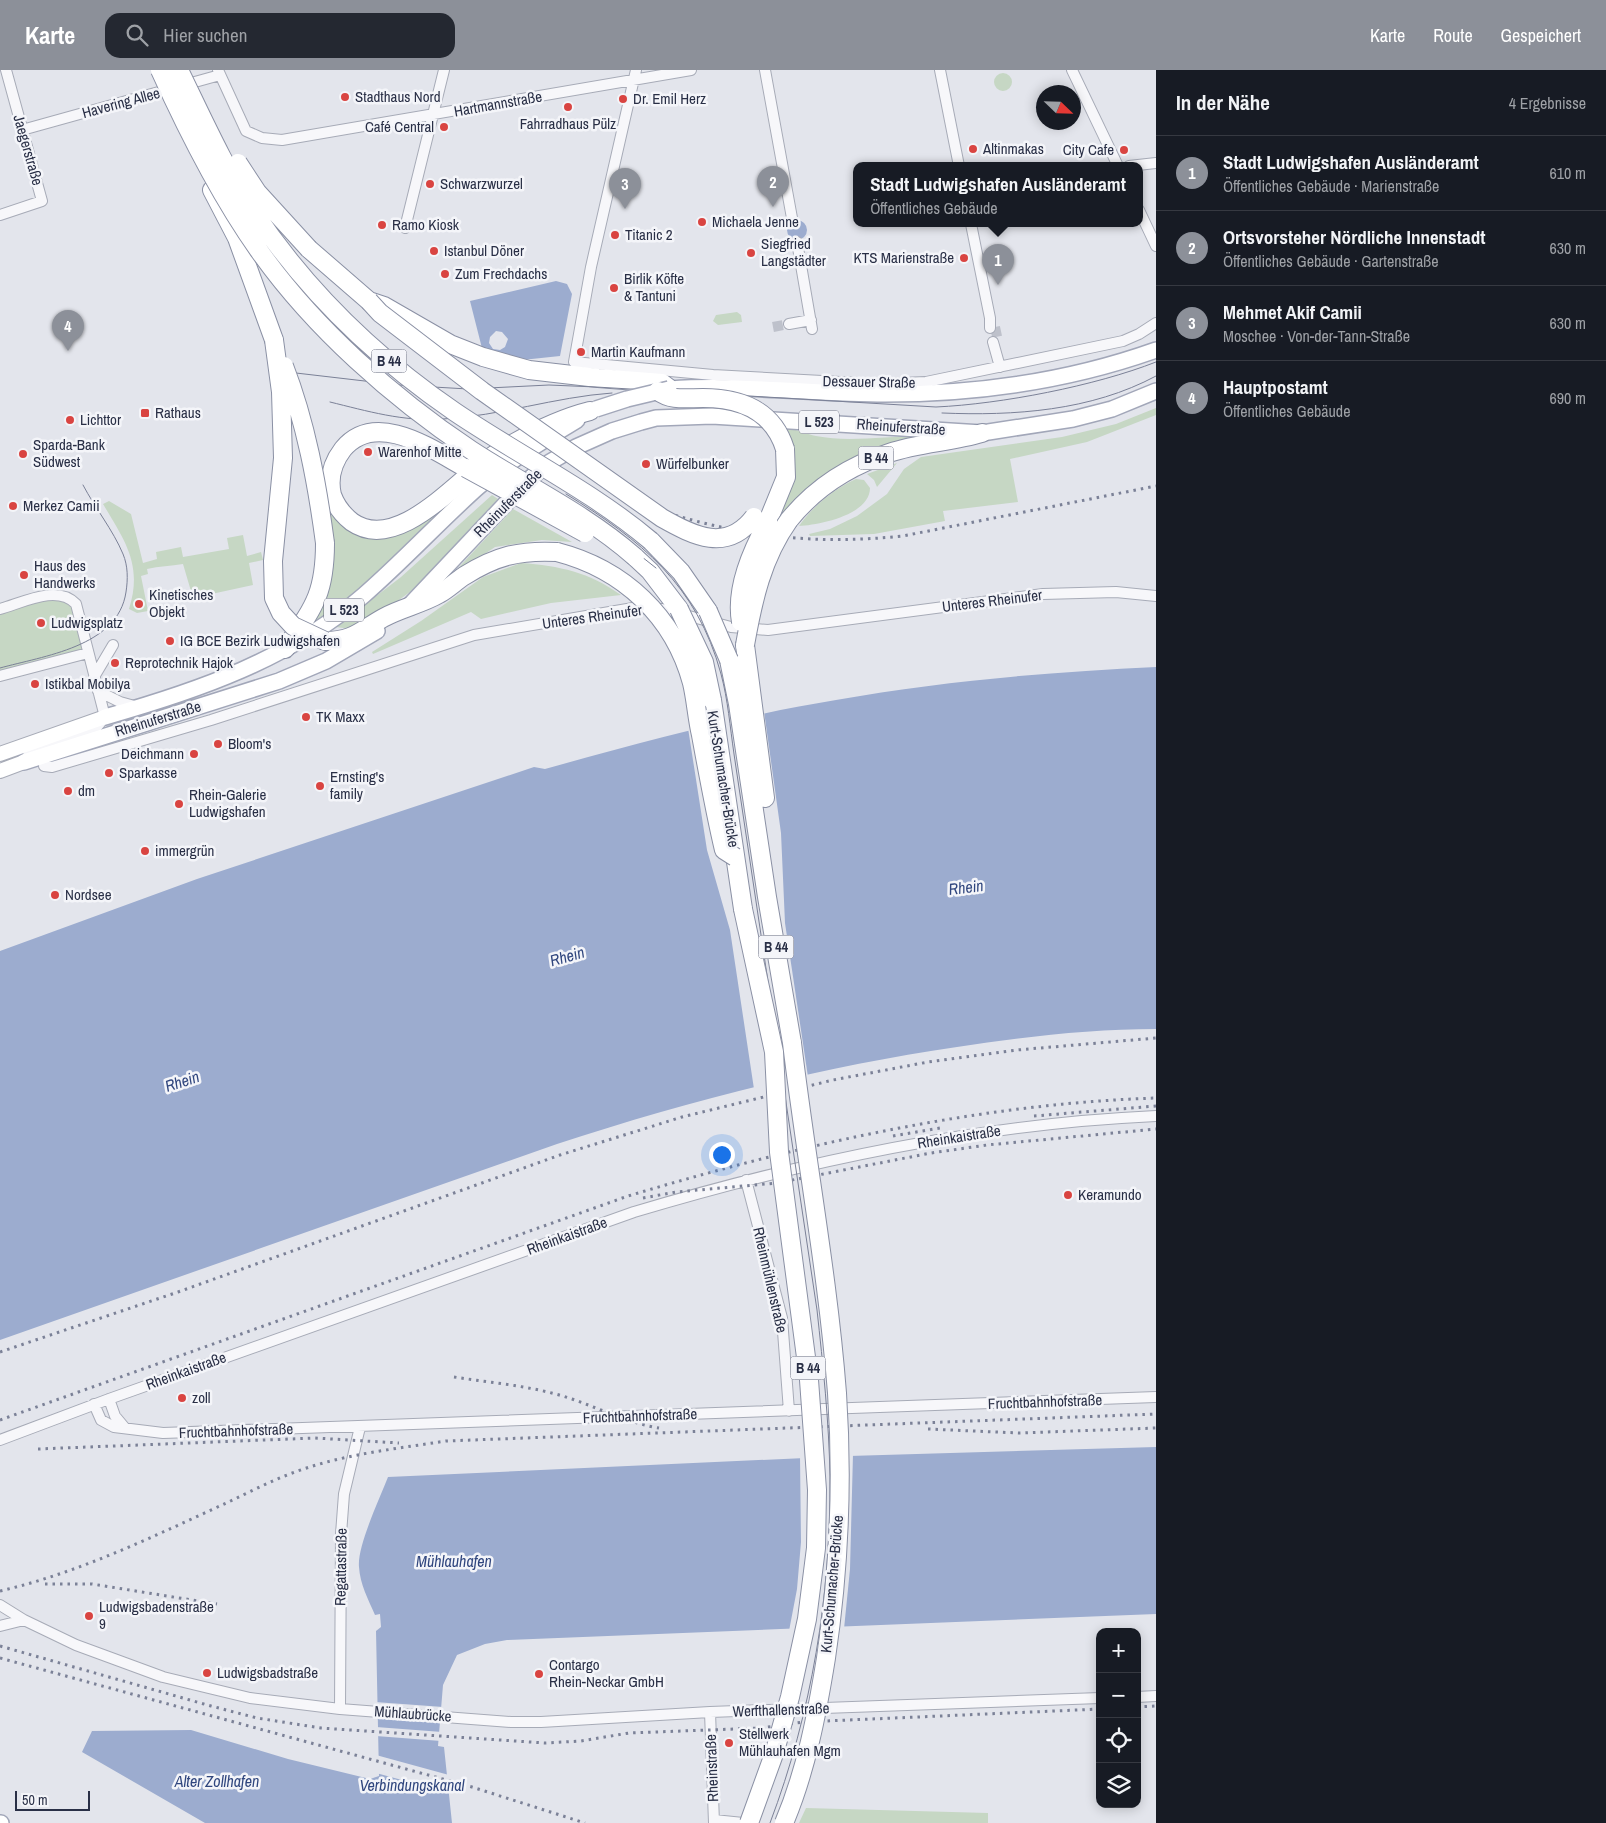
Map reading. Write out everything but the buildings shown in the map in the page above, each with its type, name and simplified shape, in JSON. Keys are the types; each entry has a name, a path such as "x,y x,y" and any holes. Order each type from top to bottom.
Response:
{"highway":[{"name":"B 44","path":"160,70 197,146 260,253 338,342 429,420 471,450 568,507 618,542 635,557"},
{"name":"B 44","path":"179,70 198,111 252,209 302,277 332,310 434,397 635,527 681,572 699,595 725,649 732,672 767,895"},
{"path":"198,111 223,140 257,192 275,213 320,261 369,301 384,306 450,344 483,358 529,370 662,383 667,398 736,400 751,407 775,426 785,449 786,477 761,519 744,576 740,616 771,848 772,868 767,895"},
{"name":"B 44","path":"197,146 198,160 237,238 274,340"},
{"name":"B 44","path":"369,301 380,313 482,391 662,518 688,533 704,538 725,537 761,519"},
{"path":"274,340 295,393 308,441 325,543 325,570 318,595 309,613 285,649"},
{"path":"274,340 281,392 283,458 273,561 274,598 281,614 293,626 324,641 347,640 383,618 438,594 489,561 512,553 557,552 574,556 598,567 624,583 644,599 660,617 675,641 692,681 724,850 735,857"},
{"path":"593,410 569,416 496,453 418,515 405,523 384,529 357,525 343,514 334,500 330,488 334,463 350,441 361,435 390,433 410,438 498,484 571,523 607,548 635,557"},
{"name":"B 44","path":"745,645 762,568 770,550 788,520 809,498 856,466 890,452 958,440 982,432"},
{"name":"Kurt-Schumacher-Brücke","path":"635,557 663,586 689,627 704,662 712,700 735,857"},
{"name":"B 44","path":"735,857 743,908 774,1052 779,1152 808,1370 817,1490 816,1548 807,1619 790,1697 774,1754 750,1823"},
{"name":"Kurt-Schumacher-Brücke","path":"767,895 786,997 832,1339 837,1393 840,1495 832,1620 820,1696 807,1752 784,1823"}],"main road":[{"name":"Rheinuferstraße","path":"0,754 105,717 220,681 285,649 325,624 363,596 478,487 512,462 593,410 664,390 710,386 810,392 921,394 1001,388 1063,377 1156,350"},
{"name":"Rheinuferstraße","path":"0,771 280,681 326,661 384,627 409,606 527,481 550,462 576,447 612,431 656,418 712,416 982,432 1073,419 1112,409 1156,391"}],"street":[{"name":"Jaegerstraße","path":"0,215 42,201 6,70"},
{"path":"405,228 444,70"},
{"name":"Hartmannstraße","path":"246,131 262,138 282,140 433,116 634,75 691,70"},
{"path":"765,70 792,218"},
{"path":"940,70 958,162"},
{"path":"1072,70 1116,162"},
{"name":"Havering Allee","path":"22,130 219,73 246,131"},
{"name":"Dessauer Straße","path":"634,75 592,267 574,362 713,375 876,384 926,382 1123,341 1139,334 1156,323"},
{"path":"1143,164 1156,163"},
{"path":"1143,215 1152,226 1156,246"},
{"path":"971,227 992,324"},
{"path":"789,324 812,324 797,242"},
{"path":"996,344 1000,367"},
{"name":"Unteres Rheinufer","path":"44,766 52,767 211,720 466,637 633,608 662,609 731,627 768,630 1043,594 1116,592 1156,596"},
{"path":"0,610 48,596 62,595 70,597 76,604 105,717"},
{"path":"94,677 113,645"},
{"path":"0,676 88,653"},
{"path":"98,691 138,707"},
{"name":"Rheinuferstraße","path":"24,762 31,751 96,728 105,717"},
{"name":"Rheinkaistraße","path":"0,1440 94,1404 634,1212 746,1180 821,1161 930,1141 1040,1125 1156,1116"},
{"name":"Rheinmühlenstraße","path":"746,1180 782,1318 789,1412"},
{"name":"Fruchtbahnhofstraße","path":"94,1404 100,1420 114,1427 163,1433 1156,1398"},
{"path":"109,1399 115,1416 125,1428"},
{"name":"Regattastraße","path":"340,1709 341,1534 344,1494 360,1427"},
{"path":"0,1605 24,1620 84,1648 163,1677 250,1698 340,1709"},
{"path":"0,1626 24,1620"},
{"path":"1141,1697 1156,1696"},
{"name":"Werfthallenstraße","path":"462,1718 542,1722 710,1712 1096,1698"},
{"name":"Mühlaubrücke","path":"340,1709 462,1718"},
{"name":"Rheinstraße","path":"710,1712 714,1821"},
{"path":"714,1821 743,1823"}],"green space":[{"path":"1003,73 1009,76 1012,82 1009,88 1003,91 997,88 994,82 997,76"},
{"path":"737,312 741,315 742,322 718,325 713,321 716,315"},
{"path":"1156,408 1156,415 1087,442 1010,459 1018,502 943,511 945,521 874,534 810,536 809,534 830,529 857,516 887,494 904,469 921,457 1062,437 1116,424"},
{"path":"783,428 816,436 843,439 926,436 886,448 778,522 773,521"},
{"path":"897,463 877,487 874,480 867,474"},
{"path":"856,479 864,480 870,488 868,497 862,505 853,512 830,521 799,526 824,499"},
{"path":"469,488 372,578 309,626 328,508 365,535"},
{"path":"492,495 498,499 414,589 358,630 336,627 401,577"},
{"path":"109,501 131,514 143,563 157,559 156,552 181,547 183,557 229,549 227,538 243,535 247,556 261,552 263,560 249,563 253,585 193,598 183,564 152,568 147,569 148,574 141,576 148,611 137,613 129,609 133,593 133,566 125,542 103,504"},
{"path":"513,509 572,542 542,540 495,547 448,579"},
{"path":"521,563 561,568 574,572 597,581 621,595 551,603 481,619 471,612 373,654 372,652 421,621 483,577"},
{"name":"Ludwigsplatz","path":"48,596 69,597 88,653 0,676 0,609"},
{"path":"806,1808 988,1813 988,1823 799,1823"}],"water":[{"path":"797,220 804,223 807,230 804,237 797,240 790,237 787,230 790,223"},
{"path":"556,281 567,284 572,294 560,356 486,364 470,301","holes":["496,331 502,332 508,339 505,347 500,350 493,349 489,343 490,337"]},
{"name":"Rhein","path":"1156,667 1156,1029 1056,1034 906,1055 805,1075 705,1100 557,1144 0,1340 0,951 197,879 534,767 545,769 726,722 799,706 876,693 996,678"},
{"name":"Mühlauhafen","path":"1156,1447 1156,1614 507,1640 485,1644 457,1655 443,1685 438,1746 444,1747 452,1823 205,1823 82,1752 92,1731 191,1730 288,1759 370,1779 379,1776 376,1631 381,1627 380,1614 375,1615 363,1585 359,1558 365,1535 388,1477 849,1456"}],"pier":[{"path":"764,711 781,833 785,923 808,1077 754,1089 730,930 707,850 688,728"},
{"path":"853,1454 850,1569 844,1629 789,1631 797,1589 801,1542 800,1456"},
{"path":"375,1702 443,1707 442,1723 376,1718"},
{"path":"376,1727 442,1732 441,1741 376,1736"},
{"path":"376,1755 449,1775 450,1793 376,1773"}],"tunnel":[{"path":"773,327 789,324"},
{"path":"995,327 998,341"}],"tram line":[{"path":"296,373 399,385 468,389 549,385 936,407 989,402 1048,392 1105,379 1156,362"},
{"path":"942,413 997,413 1052,409 1105,397 1131,388 1156,376"},
{"path":"330,402 386,415 428,420 485,414 570,398 612,393"},
{"path":"0,668 37,659 76,646 94,637 109,625 120,611 127,587 125,559 114,536 83,485"},
{"path":"566,494 593,511 642,548 663,568 681,590 697,615 711,643 721,674 727,704 817,1310 825,1393 830,1477 827,1565 816,1653 797,1739 770,1823"},
{"path":"562,502 618,538 656,568"}],"railway":[{"path":"661,511 722,527 780,537 840,540 871,539 903,536 1156,486"},
{"path":"0,1352 178,1292 560,1155 682,1117 833,1080 928,1062 1017,1050 1156,1038"},
{"path":"0,1420 628,1196 692,1177 823,1144 955,1118 1089,1102 1156,1098"},
{"path":"1034,1116 1156,1106"},
{"path":"893,1136 940,1128"},
{"path":"643,1198 676,1192 777,1183 931,1153 987,1145 1156,1129"},
{"path":"454,1377 543,1391 572,1399 636,1423 659,1428"},
{"path":"0,1591 86,1565 295,1472 351,1456 446,1441 1156,1414"},
{"path":"928,1429 1019,1433 1156,1428"},
{"path":"38,1449 315,1438 399,1443"},
{"path":"45,1584 92,1584 217,1604"},
{"path":"0,1646 257,1718 321,1728 545,1743 581,1741 629,1733 761,1728 803,1722 1096,1709"},
{"path":"0,1658 472,1787 585,1823"},
{"path":"1141,1707 1156,1706"}],"place":[{"name":"Stadthaus Nord","path":"345,97"},
{"name":"Dr. Emil Herz","path":"623,99"},
{"name":"Fahrradhaus Pülz","path":"568,107"},
{"name":"Café Central","path":"444,127"},
{"name":"Altinmakas","path":"973,149"},
{"name":"City Cafe","path":"1124,150"},
{"name":"Schwarzwurzel","path":"430,184"},
{"name":"Ortsvorsteher Nördliche Innenstadt","path":"773,207"},
{"name":"Mehmet Akif Camii","path":"625,209"},
{"name":"Michaela Jenne","path":"702,222"},
{"name":"Ramo Kiosk","path":"382,225"},
{"name":"Titanic 2","path":"615,235"},
{"name":"Istanbul Döner","path":"434,251"},
{"name":"Siegfried Langstädter","path":"751,253"},
{"name":"KTS Marienstraße","path":"964,258"},
{"name":"Zum Frechdachs","path":"445,274"},
{"name":"Stadt Ludwigshafen Ausländeramt","path":"998,285"},
{"name":"Birlik Köfte & Tantuni","path":"614,288"},
{"name":"Hauptpostamt","path":"68,351"},
{"name":"Martin Kaufmann","path":"581,352"},
{"name":"Rathaus","path":"145,413"},
{"name":"Lichttor","path":"70,420"},
{"name":"Warenhof Mitte","path":"368,452"},
{"name":"Sparda-Bank Südwest","path":"23,454"},
{"name":"Würfelbunker","path":"646,464"},
{"name":"Merkez Camii","path":"13,506"},
{"name":"Haus des Handwerks","path":"24,575"},
{"name":"Kinetisches Objekt","path":"139,604"},
{"name":"Ludwigsplatz","path":"41,623"},
{"name":"IG BCE Bezirk Ludwigshafen","path":"170,641"},
{"name":"Reprotechnik Hajok","path":"115,663"},
{"name":"Istikbal Mobilya","path":"35,684"},
{"name":"TK Maxx","path":"306,717"},
{"name":"Bloom's","path":"218,744"},
{"name":"Deichmann","path":"194,754"},
{"name":"Sparkasse","path":"109,773"},
{"name":"Ernsting's family","path":"320,786"},
{"name":"dm","path":"68,791"},
{"name":"Rhein-Galerie Ludwigshafen","path":"179,804"},
{"name":"immergrün","path":"145,851"},
{"name":"Nordsee","path":"55,895"},
{"name":"Keramundo","path":"1068,1195"},
{"name":"zoll","path":"182,1398"},
{"name":"Ludwigsbadenstraße 9","path":"89,1616"},
{"name":"Ludwigsbadstraße","path":"207,1673"},
{"name":"Contargo Rhein-Neckar GmbH","path":"539,1674"},
{"name":"Stellwerk Mühlauhafen Mgm","path":"729,1743"}],"water label":[{"name":"Alter Zollhafen","path":"217,1781"},
{"name":"Verbindungskanal","path":"412,1785"}]}
